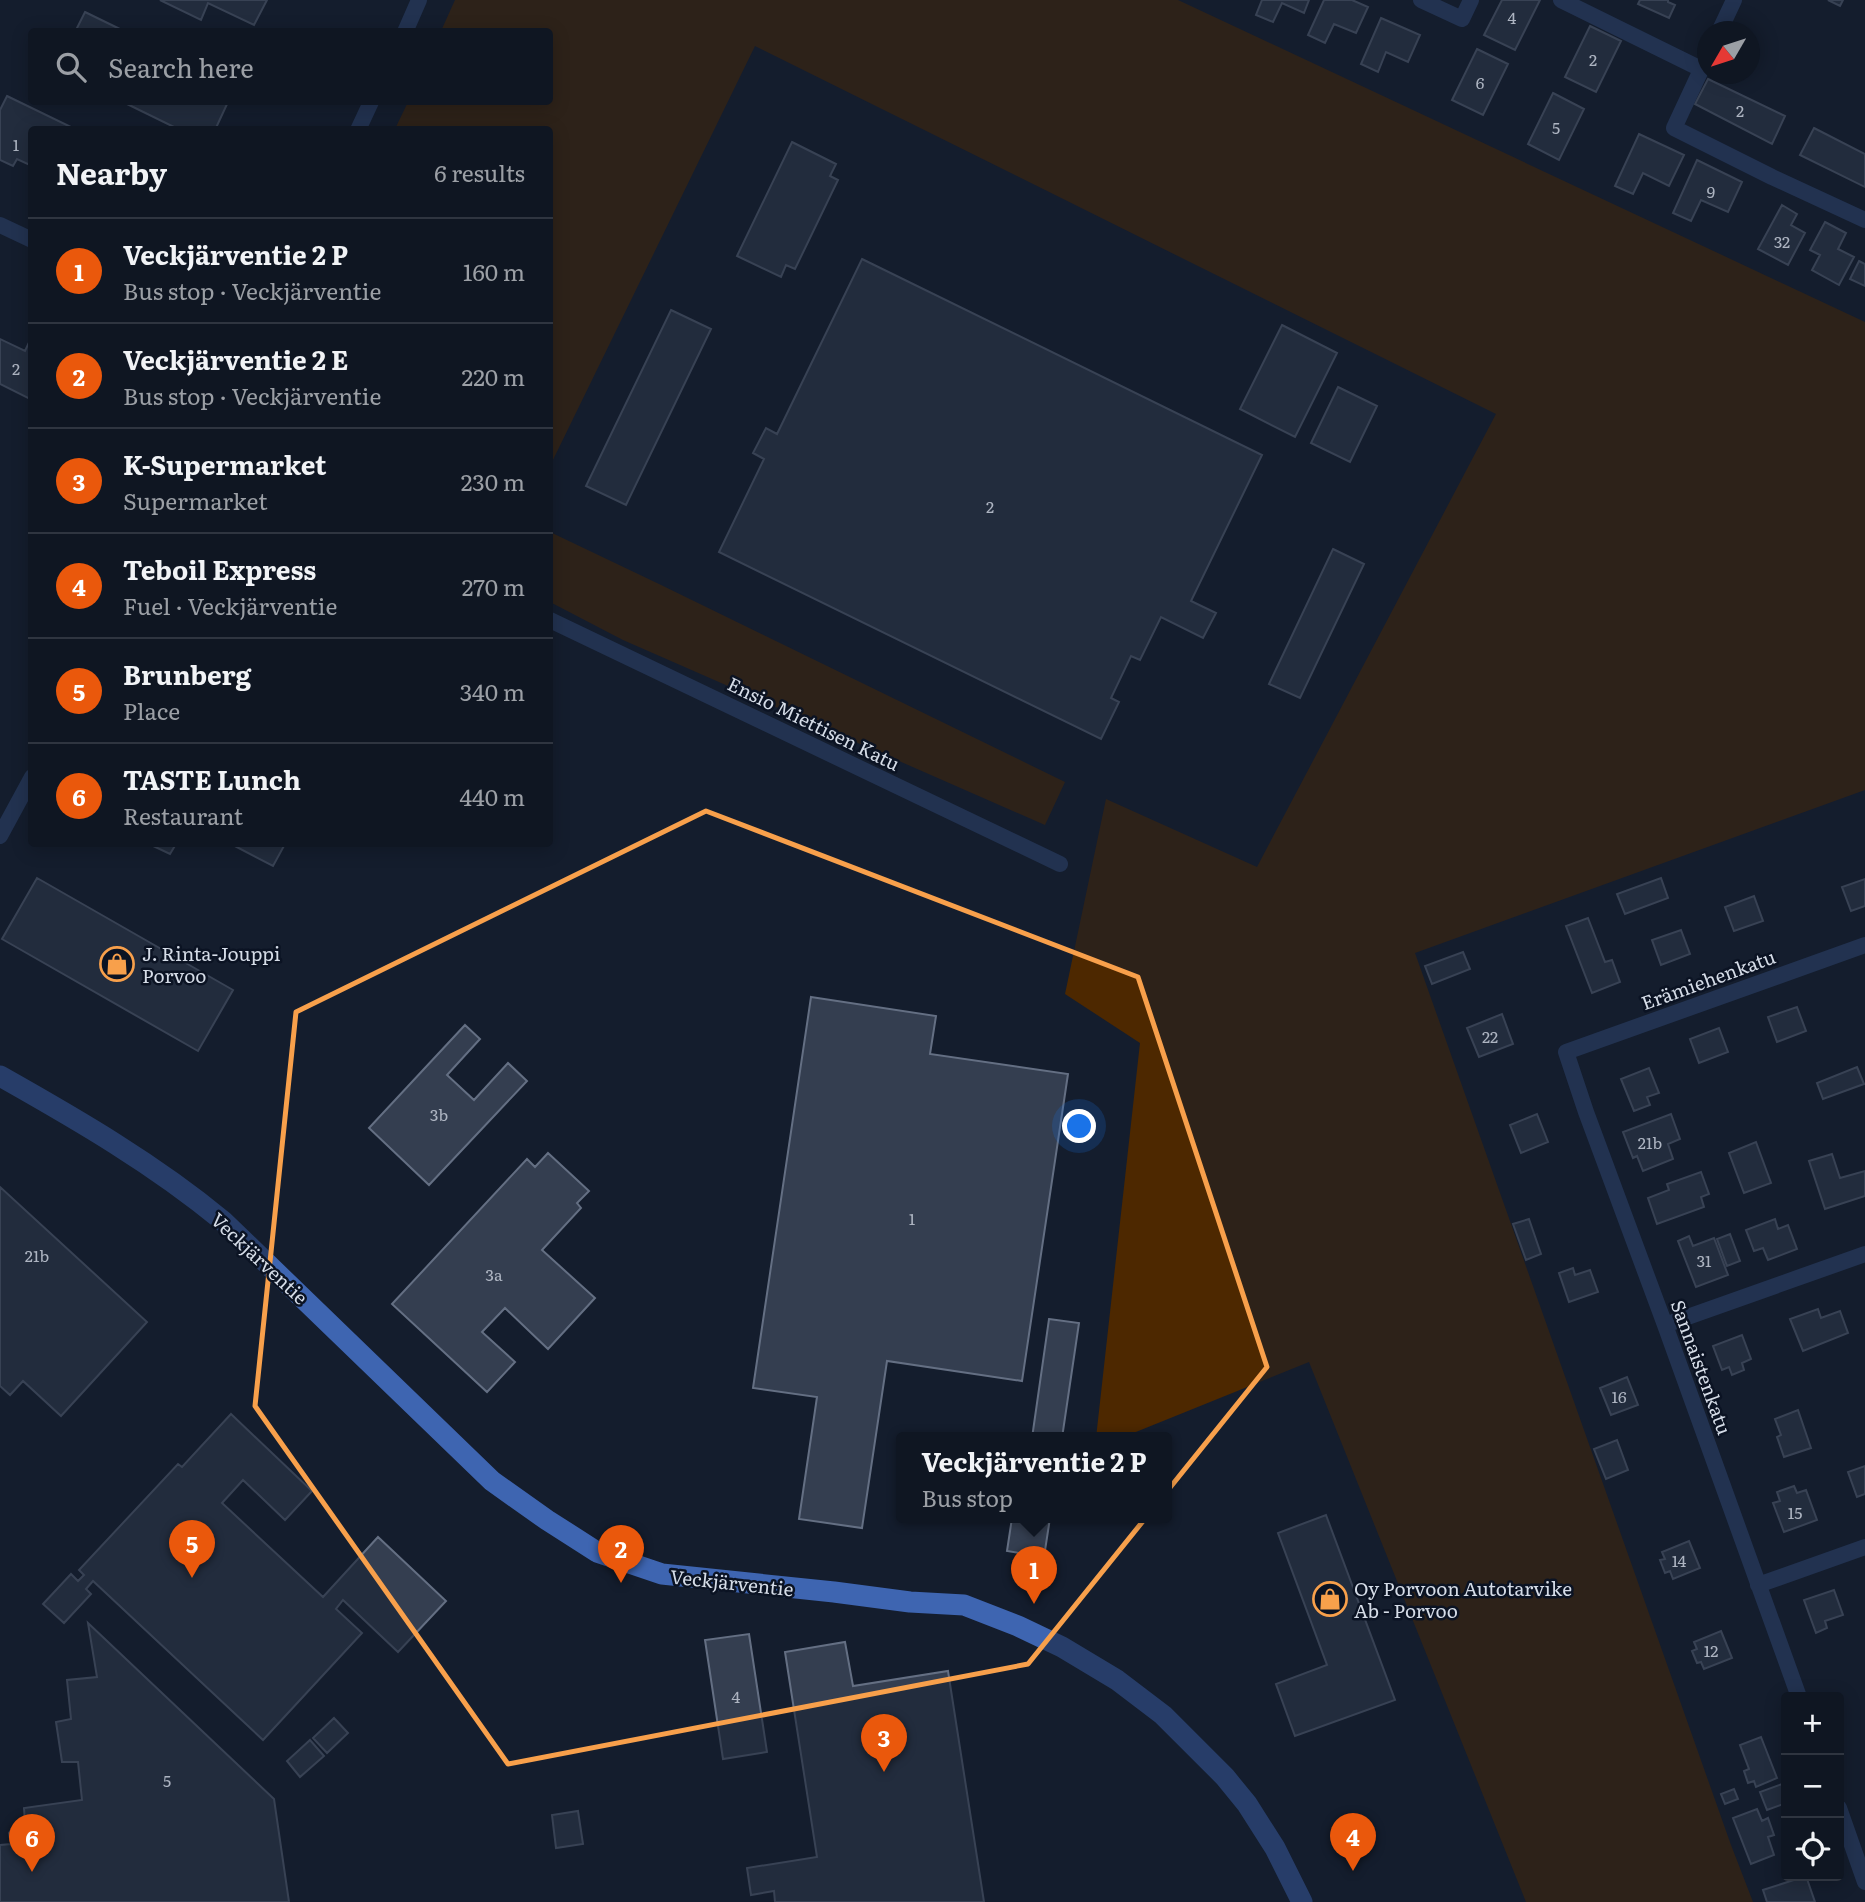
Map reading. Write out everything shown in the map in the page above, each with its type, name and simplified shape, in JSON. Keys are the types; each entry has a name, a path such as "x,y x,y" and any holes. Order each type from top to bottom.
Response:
{"main road":[{"name":"Veckjärventie","path":"0,1076 92,1128 201,1202 492,1480 597,1552 662,1574 910,1602 964,1605 1062,1647 1117,1679 1163,1715 1225,1777 1247,1804 1275,1848 1302,1902"}],"street":[{"path":"407,28 419,0"},
{"path":"1421,0 1462,19 1471,0"},
{"path":"1561,0 1697,59"},
{"path":"1724,21 1734,0"},
{"path":"1697,78 1675,128 1865,220"},
{"path":"360,126 370,105"},
{"path":"0,225 28,238"},
{"name":"Ensio Miettisen Katu","path":"553,621 1060,864"},
{"path":"0,836 28,784"},
{"name":"Erämiehenkatu","path":"1566,1052 1865,945"},
{"name":"Sannaistenkatu","path":"1566,1052 1797,1692"},
{"path":"1665,1325 1865,1254"},
{"path":"1758,1585 1865,1547"},
{"path":"1844,1815 1858,1836 1865,1882"}],"highlighted area":[{"path":"706,811 1138,977 1267,1367 1028,1664 508,1764 255,1406 296,1012"}],"shaded area":[{"path":"455,0 1178,0 1865,322 1865,790 1415,953 1753,1902 1526,1902 1309,1362 1136,1432 1097,1432 1140,1043 1065,994 1106,799 1257,867 1496,414 755,46 553,460 553,126 396,126 407,105 553,105 553,28 442,28"},
{"path":"553,533 1065,782 1045,825 623,640 553,604"}],"building":[{"path":"160,0 267,0 254,25 208,3 201,20"},
{"path":"1262,0 1309,0 1304,13 1282,3 1273,22 1256,15"},
{"path":"1324,0 1352,0 1368,7 1356,33 1334,24 1325,43 1308,35"},
{"path":"1502,0 1540,0 1515,50 1484,35"},
{"path":"1640,0 1668,0 1675,5 1669,18 1638,4"},
{"path":"1828,0 1843,0 1840,6"},
{"path":"85,12 118,28 77,28"},
{"path":"1381,18 1420,35 1408,62 1386,52 1378,72 1361,64"},
{"path":"1590,26 1621,41 1596,92 1565,77"},
{"path":"1477,49 1508,64 1483,115 1452,100"},
{"path":"1705,84 1718,84 1785,116 1772,144 1695,104"},
{"path":"1553,93 1584,109 1559,160 1528,144"},
{"path":"7,96 69,126 28,126 28,164 17,159 13,166 0,160 0,110"},
{"path":"129,105 227,105 217,126 172,126"},
{"path":"1814,128 1865,154 1865,187 1800,155"},
{"path":"1639,134 1684,155 1669,186 1643,173 1633,194 1615,186"},
{"path":"792,142 836,164 830,176 838,180 795,269 786,265 781,277 737,256"},
{"path":"1697,160 1742,182 1728,212 1701,200 1691,221 1673,213"},
{"path":"1782,205 1797,214 1791,225 1805,233 1788,265 1758,249"},
{"path":"1825,222 1846,233 1838,249 1854,257 1839,285 1812,270 1820,255 1810,250"},
{"path":"862,259 1262,455 1191,601 1216,613 1203,638 1161,617 1140,660 1131,656 1111,698 1119,702 1101,739 719,552 764,459 753,453 766,428 777,434"},
{"path":"1859,261 1865,264 1865,286 1850,279"},
{"path":"671,310 711,329 626,505 586,486"},
{"path":"1282,325 1337,353 1295,437 1240,409"},
{"path":"0,339 25,351 28,345 28,398 0,384"},
{"path":"1338,387 1377,406 1350,462 1311,443"},
{"path":"1333,549 1364,564 1300,698 1269,684"},
{"path":"155,847 174,847 170,854"},
{"path":"237,847 283,847 273,866"},
{"name":"J. Rinta-Jouppi Porvoo","path":"37,878 233,990 198,1051 2,939"},
{"path":"1661,878 1668,898 1625,914 1617,894"},
{"path":"1865,879 1865,906 1851,911 1842,887"},
{"path":"1754,896 1763,921 1734,931 1725,907"},
{"path":"1588,918 1605,962 1612,960 1620,982 1592,993 1566,926"},
{"path":"1681,930 1690,954 1661,965 1652,940"},
{"path":"1463,952 1470,969 1432,984 1425,966"},
{"path":"811,997 936,1016 930,1054 1068,1074 1022,1381 887,1361 862,1528 799,1519 817,1397 753,1388"},
{"path":"1797,1007 1806,1031 1777,1042 1768,1017"},
{"path":"1502,1014 1513,1044 1479,1057 1467,1028"},
{"path":"465,1025 480,1039 447,1075 474,1100 508,1063 527,1081 429,1185 369,1128"},
{"path":"1719,1028 1728,1052 1699,1063 1690,1039"},
{"path":"1857,1067 1864,1084 1823,1099 1817,1083"},
{"path":"1649,1068 1659,1093 1647,1097 1650,1105 1634,1111 1621,1079"},
{"path":"1537,1114 1548,1142 1521,1153 1510,1125"},
{"path":"1671,1114 1680,1139 1668,1144 1673,1159 1643,1171 1637,1156 1633,1158 1623,1132"},
{"path":"1756,1142 1771,1183 1744,1193 1729,1153"},
{"path":"548,1153 589,1191 577,1203 581,1208 542,1250 595,1298 548,1349 505,1308 482,1332 515,1362 487,1392 392,1304 527,1159 535,1167"},
{"path":"1832,1154 1840,1178 1865,1171 1865,1196 1825,1209 1809,1161"},
{"path":"1701,1172 1709,1194 1701,1197 1704,1207 1657,1224 1648,1198 1669,1190 1667,1184"},
{"path":"0,1187 147,1322 61,1416 23,1381 10,1395 0,1386"},
{"path":"1529,1219 1541,1254 1526,1260 1513,1224"},
{"path":"1775,1219 1778,1229 1788,1225 1797,1249 1768,1260 1763,1248 1754,1251 1746,1230"},
{"path":"1730,1234 1740,1261 1727,1266 1717,1239"},
{"path":"1689,1236 1693,1246 1714,1238 1728,1275 1696,1287 1678,1241"},
{"path":"1573,1268 1575,1275 1590,1270 1598,1292 1569,1302 1559,1273"},
{"path":"1818,1309 1821,1318 1840,1311 1848,1333 1803,1351 1790,1319"},
{"path":"1049,1319 1079,1323 1063,1432 1033,1432"},
{"path":"1742,1335 1751,1359 1742,1363 1744,1370 1732,1375 1729,1367 1722,1370 1713,1346"},
{"path":"1627,1377 1638,1405 1611,1415 1600,1388"},
{"path":"1798,1410 1811,1448 1784,1457 1777,1437 1781,1435 1775,1419"},
{"path":"231,1414 312,1491 285,1520 243,1480 222,1503 323,1597 378,1537 446,1601 398,1652 343,1600 336,1609 362,1633 263,1740 93,1581 86,1589 91,1594 64,1623 43,1604 71,1574 78,1581 84,1575 79,1570 178,1464 182,1467"},
{"path":"1617,1440 1628,1470 1606,1479 1594,1449"},
{"path":"1865,1466 1865,1494 1857,1497 1848,1472"},
{"path":"1794,1486 1797,1493 1806,1490 1817,1520 1784,1532 1773,1503 1780,1501 1777,1492"},
{"name":"Oy Porvoon Autotarvike Ab - Porvoo","path":"1326,1515 1395,1700 1295,1736 1276,1684 1327,1665 1278,1533"},
{"path":"1011,1523 1049,1523 1044,1557 1007,1551"},
{"path":"1689,1541 1700,1568 1673,1579 1670,1571 1665,1573 1660,1560 1665,1559 1662,1552"},
{"path":"1834,1590 1843,1615 1825,1621 1827,1628 1816,1633 1804,1600"},
{"path":"88,1623 274,1799 289,1902 0,1902 0,1845 11,1844 9,1833 16,1823 25,1822 24,1808 82,1800 78,1762 62,1762 56,1722 71,1719 67,1680 97,1677"},
{"path":"1721,1631 1732,1658 1704,1669 1701,1662 1697,1663 1692,1651 1697,1649 1694,1642"},
{"path":"749,1634 767,1752 723,1759 705,1640"},
{"path":"845,1642 853,1686 948,1671 984,1902 775,1902 774,1891 751,1895 747,1868 817,1857 785,1652"},
{"path":"334,1718 348,1733 327,1753 313,1738"},
{"path":"1761,1737 1777,1778 1756,1787 1754,1781 1748,1783 1744,1771 1749,1769 1740,1745"},
{"path":"310,1740 324,1756 300,1777 287,1761"},
{"path":"1781,1784 1781,1805 1767,1810 1760,1792"},
{"path":"1734,1789 1738,1799 1725,1804 1721,1794"},
{"path":"1757,1809 1762,1821 1768,1818 1774,1835 1768,1837 1774,1855 1751,1864 1733,1818"},
{"path":"578,1811 583,1844 556,1848 552,1815"},
{"path":"1791,1881 1808,1881 1815,1902 1767,1902 1763,1890"}],"place":[{"name":"J. Rinta-Jouppi Porvoo","path":"117,964"},
{"name":"Brunberg","path":"192,1578"},
{"name":"Veckjärventie 2 E","path":"621,1583"},
{"name":"Oy Porvoon Autotarvike Ab - Porvoo","path":"1330,1599"},
{"name":"Veckjärventie 2 P","path":"1034,1604"},
{"name":"K-Supermarket","path":"884,1772"},
{"name":"Teboil Express","path":"1353,1871"},
{"name":"TASTE Lunch","path":"32,1872"}]}
